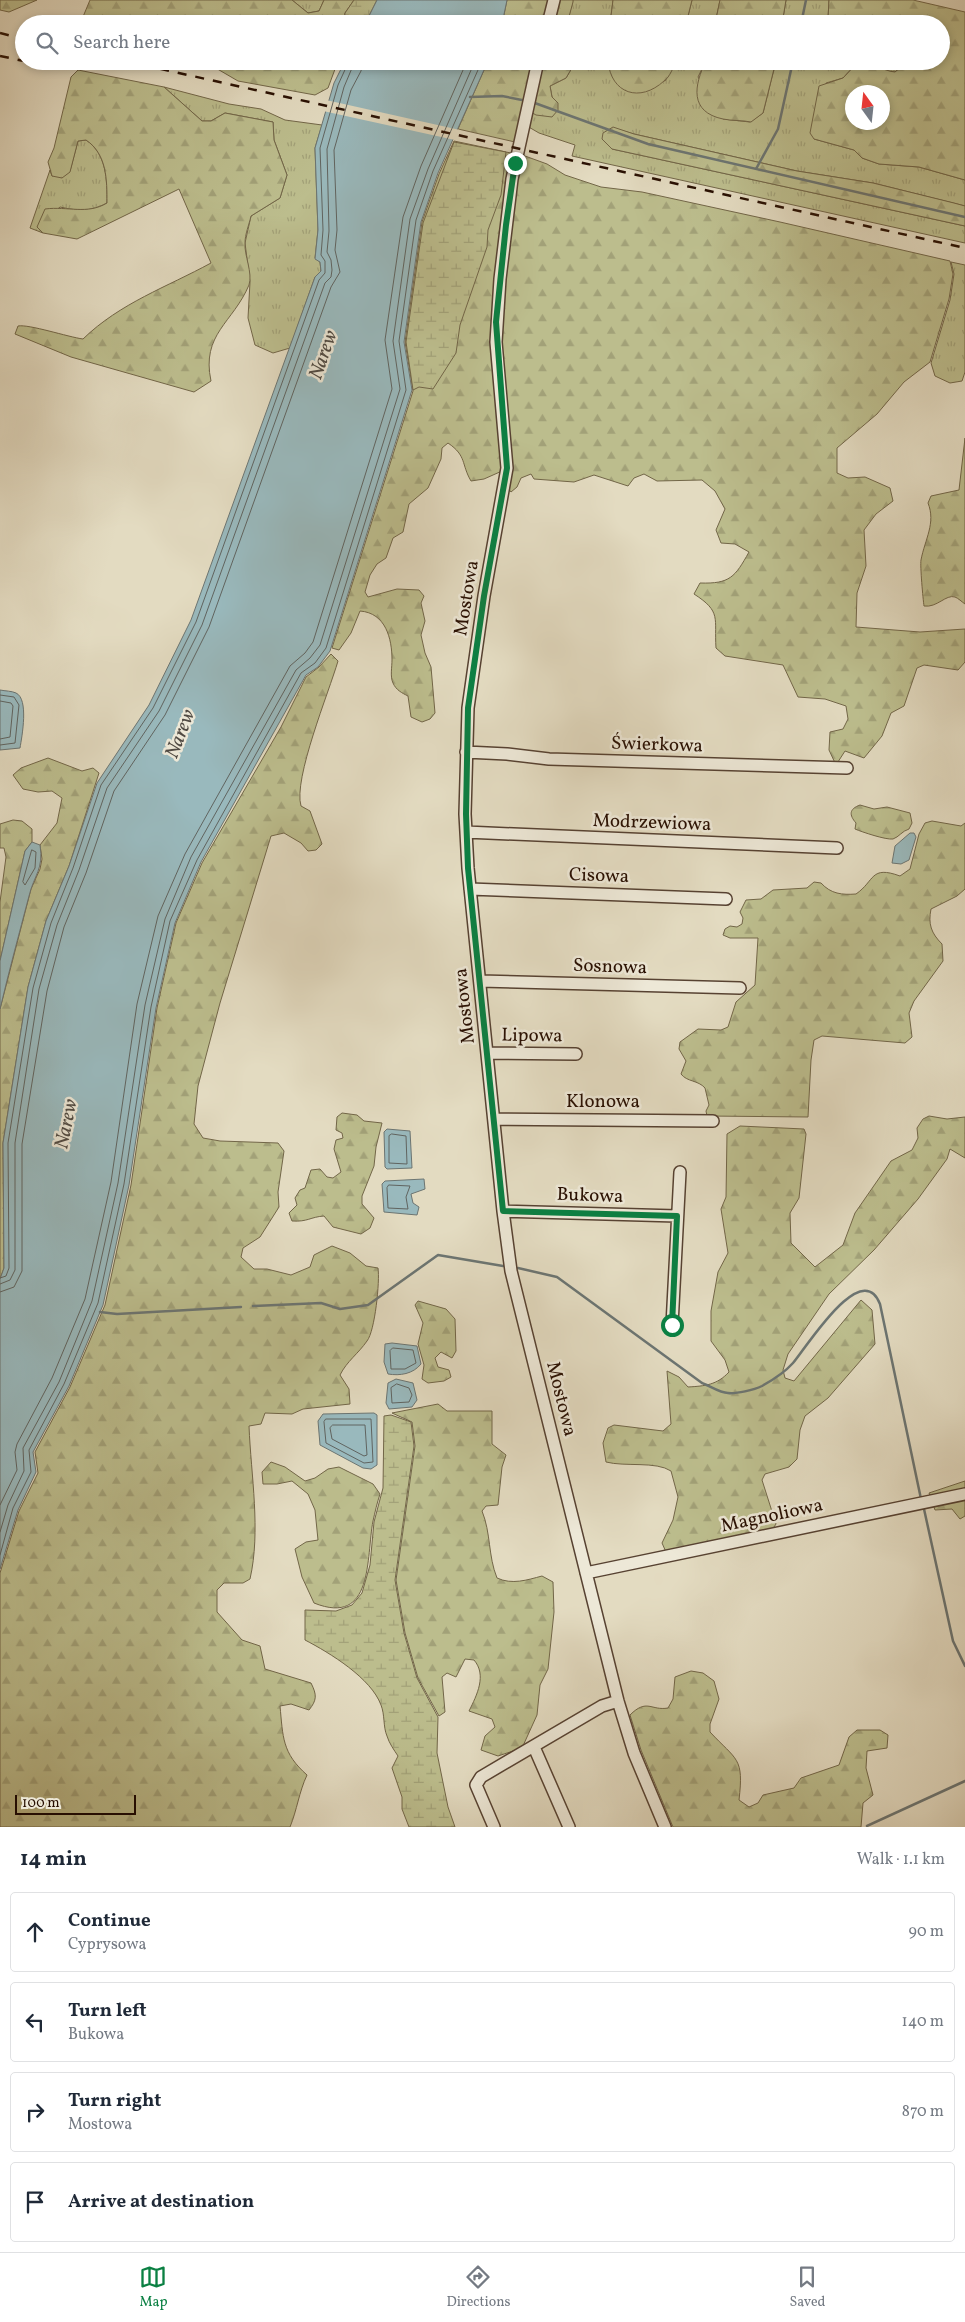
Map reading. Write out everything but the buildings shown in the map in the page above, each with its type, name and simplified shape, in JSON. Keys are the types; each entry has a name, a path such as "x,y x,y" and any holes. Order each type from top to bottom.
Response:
{"street":[{"path":"550,15 554,0"},
{"name":"Mostowa","path":"536,70 515,163 506,225 496,322 507,468 473,673 466,752 466,832 470,889 503,1211 511,1271 618,1701 631,1744 666,1827"},
{"name":"Świerkowa","path":"466,752 549,759 846,768"},
{"name":"Modrzewiowa","path":"466,832 837,848"},
{"name":"Cisowa","path":"470,889 726,899"},
{"name":"Sosnowa","path":"480,981 740,988"},
{"name":"Lipowa","path":"487,1053 576,1054"},
{"name":"Klonowa","path":"494,1119 713,1121"},
{"path":"672,1325 680,1172"},
{"name":"Bukowa","path":"503,1211 677,1216"},
{"name":"Magnoliowa","path":"586,1573 965,1494"},
{"path":"494,1827 477,1789 477,1782 488,1772 602,1706 618,1701"},
{"path":"534,1747 569,1827"}],"green space":[{"path":"0,0 37,0 9,12 0,10"},
{"path":"90,0 292,0 308,13 319,11 324,0 354,0 345,15 84,15"},
{"path":"292,0 324,0 319,11 308,13"},
{"path":"354,0 377,0 370,15 345,15"},
{"path":"507,0 573,0 569,15 504,15"},
{"path":"573,0 613,0 611,15 569,15"},
{"path":"613,0 692,0 688,15 611,15"},
{"path":"692,0 720,0 717,15 688,15"},
{"path":"720,0 786,0 784,15 717,15"},
{"path":"786,0 829,0 828,15 784,15"},
{"path":"829,0 913,0 965,12 965,180 919,167 879,164 862,158 854,150 814,139 810,133 819,86 843,78 851,70 886,70 895,72 897,70 950,70 950,15 828,15"},
{"path":"78,70 164,87 202,121 211,121 225,113 273,122 274,140 287,175 280,198 251,216 245,243 250,275 249,285 214,340 210,352 209,365 211,381 194,392 71,357 15,334 18,326 23,326 83,339 97,326 128,305 211,263 179,189 77,239 43,233 37,227 45,209 92,209 107,203 107,185 102,160 93,146 86,140 78,141 70,172 62,178 52,176 48,162 54,148 71,77"},
{"path":"219,70 335,70 328,88 315,95 238,81"},
{"path":"484,70 571,70 566,78 550,86 552,97 558,103 558,110 552,117 536,115 529,111 515,142 458,129"},
{"path":"571,70 628,70 665,81 672,70 702,70 698,77 723,119 750,122 763,113 774,70 851,70 843,78 826,83 814,139 854,150 862,158 879,164 919,167 965,180 965,206 873,183 797,171 613,128 602,139 612,149 965,226 965,243 572,156 575,145 539,133 527,126 529,111 552,97 550,86 566,78"},
{"path":"610,70 672,70 666,79 655,88 637,93 628,92 621,88"},
{"path":"702,70 774,70 763,113 751,122 723,119 704,110 697,96"},
{"path":"882,70 897,70 895,72"},
{"path":"164,87 229,104 261,109 285,120 322,125 315,148 318,230 315,258 320,262 321,271 315,277 290,348 273,353 255,345 248,318 250,282 245,243 251,216 280,198 287,175 274,140 273,122 225,113 211,121 202,121"},
{"path":"613,127 634,134 797,171 873,183 965,206 965,226 612,149 602,139 603,133"},
{"path":"86,140 93,146 102,160 107,185 107,203 84,210 60,207 37,227 43,233 30,228 50,170 52,176 70,171 78,141"},
{"path":"454,141 525,156 547,164 565,175 601,187 642,192 950,261 953,274 949,299 930,362 904,382 877,414 837,448 837,473 848,478 865,477 890,488 893,501 876,514 864,530 866,566 857,593 856,627 920,632 965,629 965,662 958,670 924,665 917,668 904,706 891,713 882,736 864,758 845,751 836,765 829,750 830,732 843,729 848,719 846,706 825,699 798,697 783,665 725,656 716,648 716,622 713,611 703,600 694,594 700,583 718,582 730,577 740,568 749,552 735,544 721,543 716,530 725,509 715,491 702,480 657,481 644,474 634,478 628,486 594,475 574,482 534,479 531,474 521,478 517,487 511,492 507,487 502,471 484,479 471,481 461,456 448,443 442,448 441,459 428,488 409,504 403,532 393,538 386,558 377,564 370,575 365,592 368,597 397,589 419,590 424,596 421,603 425,621 421,635 425,653 431,667 435,713 430,719 422,722 411,717 408,696 397,689 392,681 392,652 389,636 382,622 376,617 360,611 351,633 339,650 332,648 413,391 405,342 422,222 439,174"},
{"path":"454,142 506,152 501,195 488,230 487,247 460,325 456,353 433,389 419,387 413,390 406,342 423,223"},
{"path":"951,262 965,265 965,372 962,381 950,383 935,376 931,363 950,300 954,274"},
{"path":"965,438 965,604 956,598 948,597 933,605 924,606 921,560 931,517 928,503 931,496 959,490"},
{"path":"331,654 338,661 313,735 302,776 300,793 301,806 310,811 322,844 316,850 308,851 301,843 284,833 271,836 220,1003 198,1086 194,1124 203,1138 220,1141 278,1143 284,1151 278,1192 279,1207 260,1237 243,1248 241,1257 254,1269 267,1269 291,1275 310,1267 314,1255 332,1246 350,1253 366,1266 378,1268 376,1306 370,1336 340,1375 349,1389 350,1404 303,1409 292,1414 265,1413 261,1424 249,1426 255,1523 255,1542 250,1579 243,1583 224,1583 217,1590 217,1612 242,1640 260,1646 265,1669 311,1683 315,1697 314,1703 309,1710 291,1704 280,1706 283,1736 288,1752 307,1775 290,1827 0,1827 0,1573 19,1511 38,1473 35,1452 70,1387 105,1305 131,1185 157,1008 176,923 202,863 281,727 306,677"},
{"path":"48,758 82,771 93,768 99,773 69,866 46,921 28,987 3,1143 4,1268 0,1279 0,1009 31,889 40,869 42,859 40,845 57,823 62,798 52,791 38,792 23,789 13,775 21,768"},
{"path":"860,805 874,809 887,807 910,813 912,823 909,829 893,839 863,832 855,829 856,823 851,815 852,810"},
{"path":"13,820 22,821 32,829 32,842 25,851 0,961 0,902 6,857 4,848 0,848 0,824"},
{"path":"932,821 961,826 965,823 965,889 957,896 931,909 930,924 935,936 942,944 943,961 914,1001 909,1013 912,1037 905,1043 822,1036 814,1040 808,1117 707,1116 706,1111 709,1105 705,1088 683,1077 681,1074 686,1061 679,1049 680,1042 698,1029 721,1030 728,1027 736,1002 755,985 758,938 730,938 723,935 725,929 730,926 737,927 742,924 743,918 740,912 746,900 761,899 773,890 807,888 814,882 821,883 837,893 856,894 878,873 883,872 900,876 910,869 919,834 925,823"},
{"path":"342,1113 357,1115 364,1121 382,1123 376,1147 374,1166 362,1196 362,1204 374,1218 370,1228 361,1234 333,1227 324,1216 302,1221 292,1221 289,1213 297,1205 295,1198 300,1190 305,1188 311,1170 320,1169 327,1177 333,1178 341,1172 334,1149 336,1140 343,1138 342,1133 336,1130 337,1117"},
{"path":"929,1116 947,1119 965,1117 965,1158 950,1149 947,1159 918,1199 874,1250 829,1294 788,1354 783,1370 785,1378 794,1381 861,1300 872,1310 875,1344 828,1398 805,1416 800,1430 797,1459 789,1467 765,1474 762,1480 776,1524 772,1530 666,1552 662,1543 673,1520 678,1497 671,1471 657,1466 606,1462 603,1443 608,1428 614,1425 663,1431 671,1424 667,1371 679,1377 688,1387 710,1384 720,1380 729,1372 725,1360 711,1341 711,1311 718,1272 728,1253 721,1209 726,1197 727,1134 740,1126 804,1129 806,1134 799,1198 790,1213 791,1243 815,1267 843,1245 855,1213 891,1161 912,1150 918,1138 917,1128 923,1119"},
{"path":"418,1301 446,1309 455,1319 456,1351 452,1358 441,1352 435,1358 438,1367 449,1370 451,1377 444,1381 428,1383 422,1379 424,1365 418,1344 423,1323 415,1305"},
{"path":"438,1404 447,1411 492,1411 492,1444 506,1455 502,1467 498,1505 486,1506 482,1511 497,1578 514,1581 542,1576 553,1582 554,1612 548,1669 540,1685 537,1715 522,1748 498,1756 481,1750 485,1736 495,1727 492,1719 469,1711 478,1692 480,1679 480,1672 474,1660 465,1659 456,1677 447,1673 442,1677 445,1712 439,1716 418,1678 405,1633 396,1580 415,1446 412,1422 392,1413"},
{"path":"391,1415 411,1422 414,1446 395,1580 404,1633 417,1678 438,1717 437,1753 448,1807 455,1827 409,1827 402,1809 402,1797 392,1768 398,1756 388,1739 381,1705 376,1695 349,1667 305,1640 305,1610 336,1611 352,1605 362,1593 370,1565 374,1522 383,1488 384,1416"},
{"path":"271,1462 285,1467 305,1481 315,1478 328,1469 339,1467 373,1484 380,1494 373,1521 367,1569 363,1584 357,1597 348,1605 333,1608 314,1603 302,1577 295,1549 306,1542 318,1540 315,1510 308,1494 292,1481 263,1484 262,1472"},
{"path":"965,1481 965,1516 960,1519 952,1509 935,1510 929,1493"},
{"path":"691,1671 703,1673 714,1681 719,1699 710,1724 710,1732 736,1761 740,1775 739,1800 749,1807 758,1803 763,1795 794,1788 801,1778 839,1765 849,1737 857,1730 880,1730 888,1735 887,1748 867,1751 866,1768 873,1795 863,1803 861,1827 673,1827 641,1750 630,1715 645,1706 668,1708 673,1699 675,1677"}],"water":[{"path":"377,0 507,0 504,15 370,15"},
{"name":"Narew","path":"340,70 484,70 438,173 421,222 404,342 412,390 330,651 318,667 306,675 201,862 175,923 156,1008 129,1185 103,1305 69,1386 33,1452 36,1472 18,1510 0,1569 0,1279 4,1268 3,1143 28,987 46,921 69,866 97,783 149,705 191,620 315,277 321,271 320,262 315,259 318,230 315,148 334,83"},
{"path":"0,690 16,693 22,702 24,718 20,748 0,750"},
{"path":"910,833 914,833 916,837 909,860 901,864 892,863 895,846"},
{"path":"32,842 40,845 40,866 29,896 0,1009 0,961 25,851"},
{"path":"387,1129 410,1131 412,1168 387,1169 385,1167 384,1132"},
{"path":"424,1179 425,1189 411,1194 413,1203 419,1207 417,1215 384,1212 382,1184 385,1181"},
{"path":"385,1344 417,1346 421,1364 406,1374 388,1374 384,1362"},
{"path":"396,1379 413,1383 417,1400 412,1407 389,1409 386,1403 388,1383"},
{"path":"374,1413 377,1415 377,1465 371,1469 363,1468 320,1445 318,1421 323,1414"}],"pier":[{"path":"326,100 460,130 455,140 323,111"}],"waterway":[{"path":"803,15 806,0"},
{"path":"756,169 778,129 791,70"},
{"path":"470,97 502,96 527,101"},
{"path":"532,102 648,144 965,217"},
{"path":"253,1306 321,1303 340,1309 368,1305 438,1255 503,1266"},
{"path":"518,1268 557,1277 702,1383 725,1393 754,1389 778,1376 793,1363 821,1325 848,1298 861,1291 872,1292 880,1304 921,1499"},
{"path":"100,1312 117,1314 241,1307"},
{"path":"924,1509 953,1641 965,1666"},
{"path":"867,1826 965,1781"}],"railway":[{"path":"0,33 15,37"},
{"path":"0,56 15,59"},
{"path":"165,70 965,248"}],"route":[{"path":"515,163 506,225 496,322 496,342 507,468 484,596 468,708 466,742 468,868 503,1211 677,1216 672,1325"}]}
